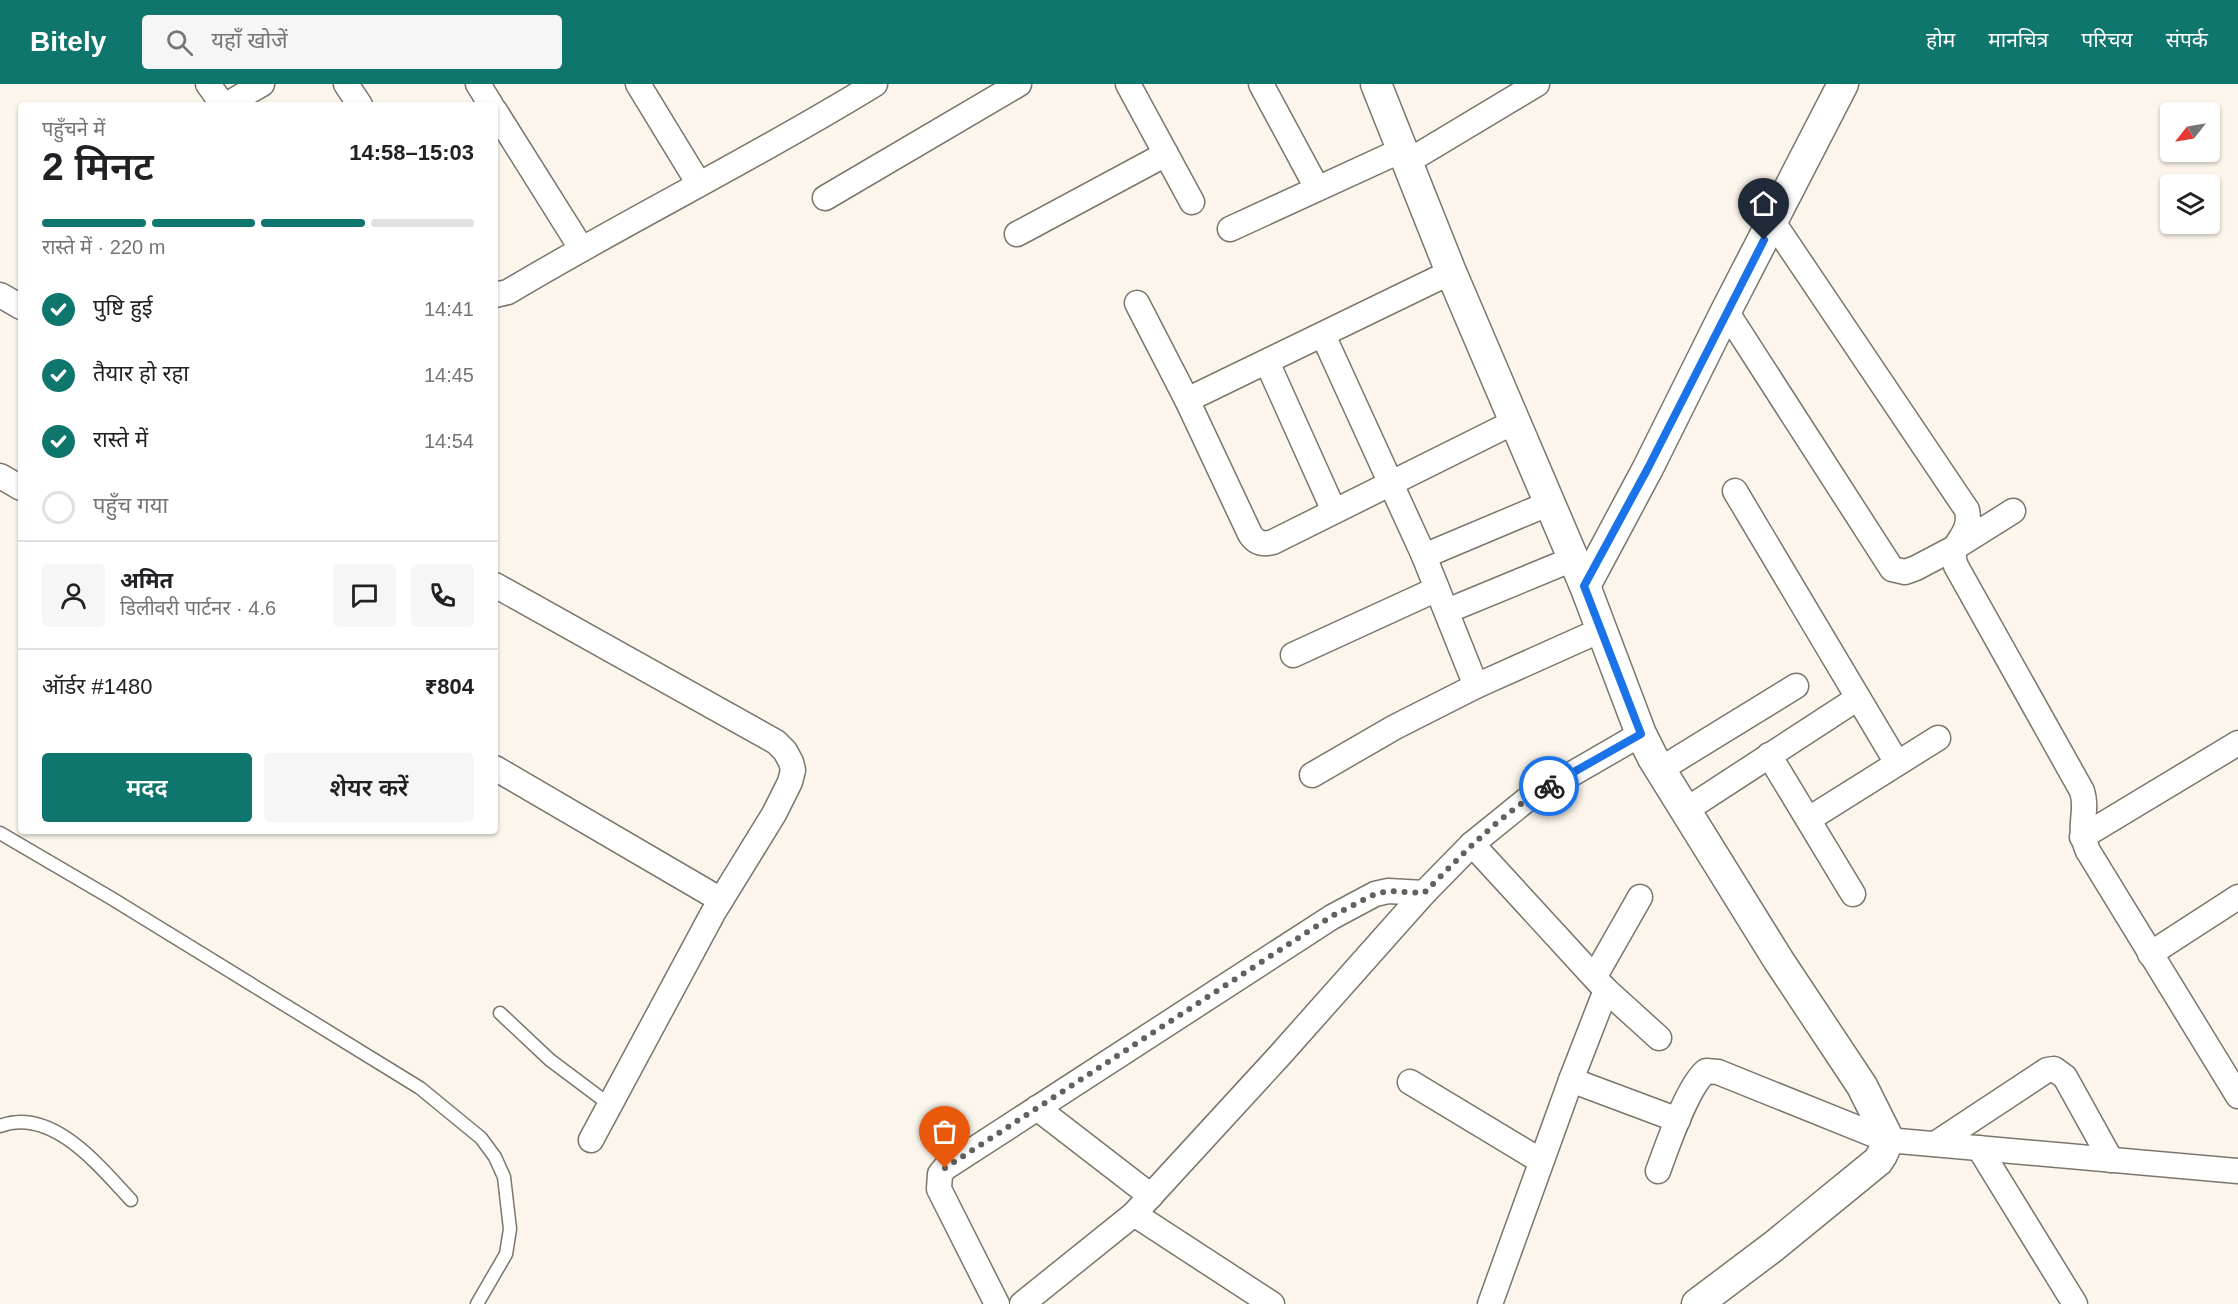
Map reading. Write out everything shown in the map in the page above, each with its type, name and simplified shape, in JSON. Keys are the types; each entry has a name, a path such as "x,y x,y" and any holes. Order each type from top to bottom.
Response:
{"street":[{"path":"208,84 222,102"},
{"path":"229,102 262,84"},
{"path":"346,84 358,102"},
{"path":"478,84 489,102"},
{"path":"638,84 699,184"},
{"path":"498,294 508,292 581,248 787,137 874,84"},
{"path":"825,198 1019,84"},
{"path":"1261,84 1317,188"},
{"path":"1376,84 1451,272 1579,572 1641,734 1779,961 1862,1086 1882,1122 1887,1140 1884,1152 1878,1161 1774,1246 1697,1304"},
{"path":"1230,229 1317,188 1405,156 1537,84"},
{"path":"1447,611 1579,572 1648,468 1843,84"},
{"path":"1131,85 1192,202"},
{"path":"498,116 581,248"},
{"path":"1017,234 1166,154"},
{"path":"1773,222 1967,510 1969,524 1954,548 1953,560 2082,791 2084,797 2082,837 2088,851 2150,954 2229,1059 2238,1096"},
{"path":"1187,400 1451,272"},
{"path":"0,295 18,305"},
{"path":"1137,303 1255,541 1260,544 1273,542 1516,422"},
{"path":"1726,311 1892,568 1905,572 1954,548 2013,511"},
{"path":"1323,335 1424,556 1476,686"},
{"path":"1267,362 1334,512"},
{"path":"0,476 18,486"},
{"path":"1736,491 1897,763"},
{"path":"1424,556 1550,502"},
{"path":"498,587 776,742 791,762 790,782 774,813 721,900 591,1140"},
{"path":"1293,655 1437,589"},
{"path":"1312,775 1395,727 1476,686 1601,630"},
{"path":"1661,770 1796,686"},
{"path":"1686,810 1858,698"},
{"path":"1022,1304 1134,1214 1424,893 1472,844 1525,801 1641,734"},
{"path":"1809,819 1938,738"},
{"path":"2082,837 2238,743"},
{"path":"1769,755 1853,894"},
{"path":"498,770 721,900"},
{"path":"1472,844 1601,983 1659,1038"},
{"path":"998,1304 942,1197 938,1180 945,1168 1332,916 1375,894 1388,891 1424,893"},
{"path":"1490,1304 1571,1080 1601,983 1640,897"},
{"path":"2150,954 2238,897"},
{"path":"1935,1144 2047,1070 2054,1069 2065,1077 2111,1160"},
{"path":"1658,1171 1678,1120 1700,1076 1706,1071 1718,1072 1887,1140 2238,1171"},
{"path":"1571,1080 1678,1120"},
{"path":"1410,1082 1541,1161"},
{"path":"1037,1108 1151,1196"},
{"path":"1979,1148 2075,1304"},
{"path":"1134,1214 1272,1304"}],"lane":[{"path":"0,833 111,898 420,1088 481,1138 495,1157 504,1177 510,1229 506,1254 477,1304"},
{"path":"500,1013 550,1060 610,1105"},
{"path":"0,1126 29,1122 51,1130 75,1144 88,1155 130,1200"}],"way so far":[{"path":"945,1168 1332,916 1375,894 1388,891 1424,893 1472,844 1509,813 1549,786"}],"route":[{"path":"1549,786 1641,734 1584,586 1648,468 1764,240"}]}
